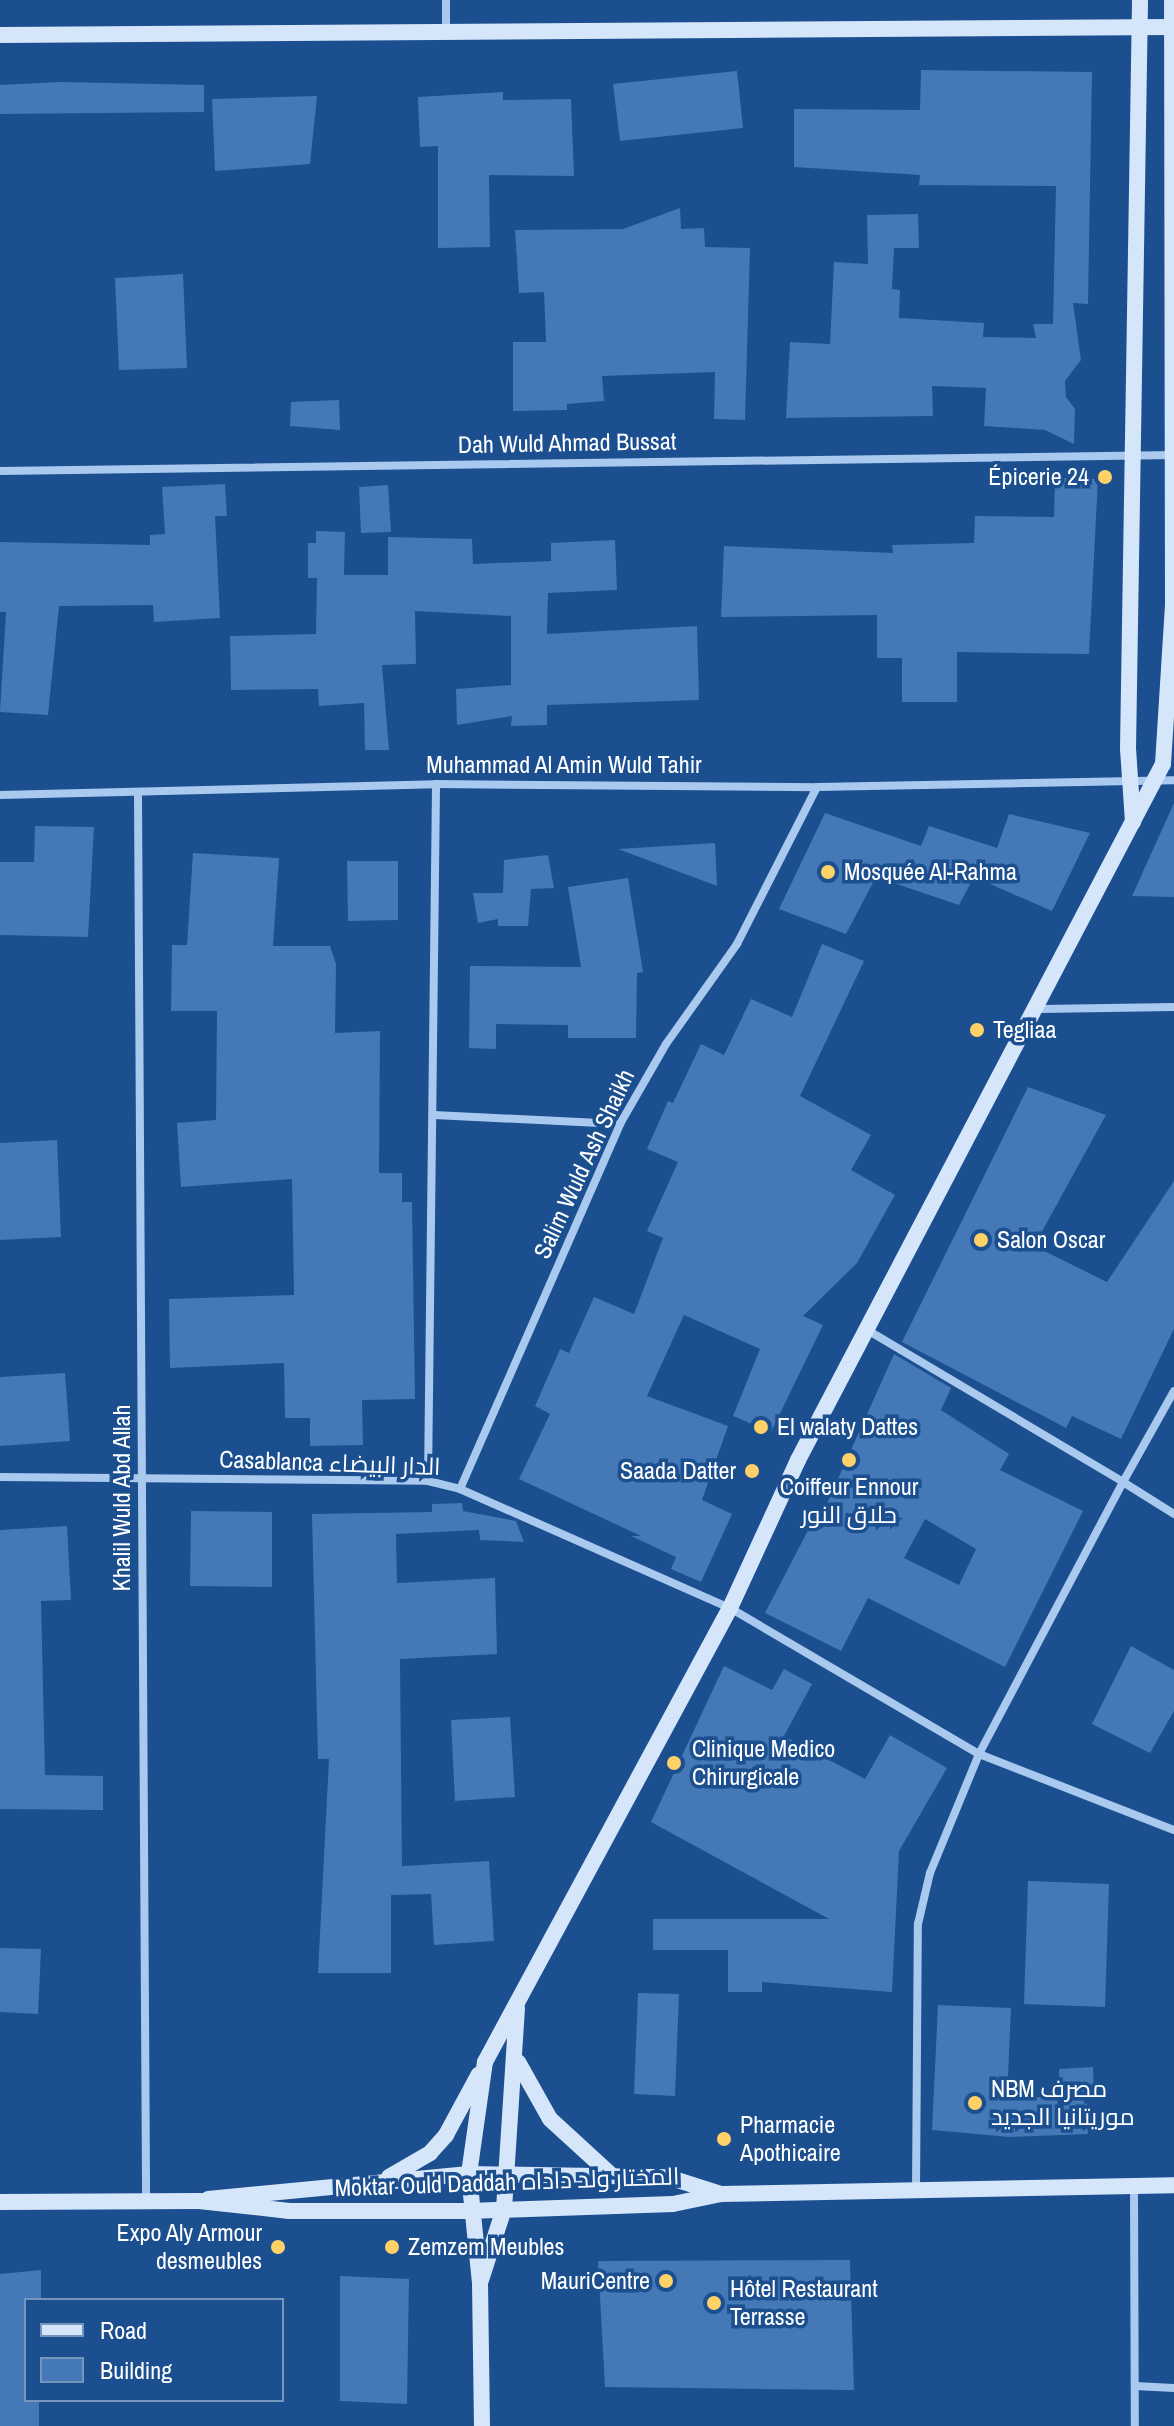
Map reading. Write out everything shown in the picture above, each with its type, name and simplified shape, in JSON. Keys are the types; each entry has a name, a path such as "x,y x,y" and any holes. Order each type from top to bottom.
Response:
{"street":[{"path":"446,0 446,32"},
{"path":"1133,822 1129,782 1140,0"},
{"path":"387,2178 430,2153 446,2135 730,1608 798,1460 1040,1009 1133,822 1166,780 1171,685 1173,455 1172,0"},
{"path":"0,35 1173,27"},
{"name":"Dah Wuld Ahmad Bussat","path":"0,471 1173,455"},
{"name":"Muhammad Al Amin Wuld Tahir","path":"0,795 138,796 436,784 817,787 1166,780"},
{"path":"428,1481 436,784"},
{"name":"Salim Wuld Ash Shaikh","path":"460,1489 620,1124 666,1044 737,944 817,787"},
{"name":"Khalil Wuld Abd Allah","path":"138,796 146,2201"},
{"path":"1040,1009 1174,1007"},
{"path":"434,1115 620,1124"},
{"path":"869,1331 1174,1514"},
{"path":"916,2191 918,1924 930,1873 979,1754 1174,1391"},
{"name":"Casablanca الدار البيضاء","path":"0,1477 428,1481 460,1489 730,1608 979,1754 1174,1830"},
{"path":"480,2283 504,2209 518,2062 517,2006"},
{"path":"482,2426 480,2283 469,2211 469,2174 485,2062"},
{"path":"518,2062 550,2119 610,2174"},
{"name":"Moktar Ould Daddah المختار ولد داداه","path":"199,2201 387,2178 469,2174 668,2177 721,2194"},
{"path":"721,2194 1174,2185"},
{"path":"1134,2188 1135,2426"},
{"name":"Moktar Ould Daddah المختار ولد داداه","path":"0,2202 199,2201 289,2211 469,2211 673,2204 721,2194"},
{"path":"1135,2386 1174,2388"}],"building":[{"path":"921,70 1092,72 1088,304 1073,303 1081,360 1065,381 1066,397 1075,409 1074,444 1045,430 984,426 986,388 932,386 933,416 786,418 790,342 830,344 834,262 868,264 867,215 918,214 919,248 894,248 892,289 900,290 899,318 984,323 983,337 1036,338 1033,324 1053,324 1056,186 919,185 920,175 794,167 794,109 920,110"},
{"path":"737,71 743,128 620,141 613,84"},
{"path":"61,82 204,85 204,112 0,114 0,85"},
{"path":"503,92 503,100 571,99 574,176 489,175 490,247 438,248 438,146 420,147 418,97"},
{"path":"317,96 310,164 215,171 212,99"},
{"path":"680,208 681,229 704,228 705,247 750,248 745,420 714,419 715,372 602,376 604,401 567,404 567,410 513,411 513,342 546,342 544,292 519,293 515,230 623,229"},
{"path":"183,274 187,368 119,370 115,278"},
{"path":"339,400 340,430 290,426 291,402"},
{"path":"1055,478 1098,479 1089,654 957,652 957,702 902,702 902,658 877,658 877,615 721,617 724,546 893,553 892,545 974,543 975,516 1054,517"},
{"path":"225,484 227,516 215,516 220,618 154,622 153,605 59,606 48,715 0,712 6,612 0,612 0,542 150,545 150,535 165,534 162,487"},
{"path":"388,485 391,532 361,533 359,487"},
{"path":"316,531 345,532 344,575 388,575 388,537 472,539 473,564 551,561 551,543 615,540 617,590 548,593 547,634 697,626 699,700 547,705 547,725 511,726 512,716 457,725 456,689 511,685 511,616 415,611 416,664 382,665 389,750 365,750 364,703 319,706 318,689 231,690 230,636 316,634 317,578 308,578 308,543 316,543"},
{"path":"1174,803 1174,897 1132,896"},
{"path":"825,813 921,846 929,826 997,848 1009,814 1090,833 1052,911 974,877 959,905 876,877 846,934 779,909"},
{"path":"35,826 94,827 88,937 0,935 0,862 34,862"},
{"path":"715,843 717,886 618,849"},
{"path":"193,853 279,858 273,946 330,946 336,964 335,1033 380,1031 379,1173 402,1173 402,1202 412,1202 415,1399 362,1400 363,1445 310,1446 310,1418 285,1418 284,1363 170,1368 169,1299 294,1295 292,1179 181,1187 177,1123 216,1120 217,1011 171,1011 172,945 187,945"},
{"path":"548,855 554,888 531,889 528,926 498,926 498,919 478,923 473,893 503,893 504,860"},
{"path":"347,861 398,861 398,920 348,921"},
{"path":"628,878 643,972 637,973 636,1038 568,1038 568,1025 496,1024 496,1049 469,1048 470,966 581,967 568,887"},
{"path":"822,944 864,961 800,1096 871,1135 851,1170 895,1195 857,1263 803,1316 823,1325 771,1432 733,1416 760,1349 684,1315 647,1396 728,1426 702,1500 732,1514 701,1582 671,1569 676,1557 631,1536 641,1536 519,1479 550,1414 535,1406 560,1349 569,1353 594,1297 634,1314 663,1238 647,1231 678,1162 647,1149 668,1101 673,1103 701,1044 724,1055 751,999 792,1017"},
{"path":"1028,1087 1106,1115 1034,1246 1107,1282 1174,1181 1174,1329 1121,1439 1072,1416 1066,1428 902,1342"},
{"path":"57,1140 61,1237 0,1240 0,1143"},
{"path":"894,1354 951,1388 941,1410 1009,1454 1000,1470 1083,1511 1005,1667 868,1598 841,1651 765,1613 815,1517 820,1519","holes":["925,1519 976,1549 959,1585 904,1558"]},
{"path":"65,1373 70,1441 0,1446 0,1377"},
{"path":"462,1503 463,1511 516,1521 524,1542 480,1540 479,1530 396,1534 397,1583 495,1578 497,1654 400,1659 402,1866 489,1861 494,1941 434,1945 431,1894 391,1895 391,1973 318,1973 329,1759 318,1759 312,1514 432,1512 432,1504"},
{"path":"191,1511 272,1512 272,1587 190,1586"},
{"path":"67,1526 71,1600 41,1601 45,1775 103,1776 103,1810 0,1809 0,1530"},
{"path":"1131,1646 1174,1670 1174,1711 1150,1753 1092,1724"},
{"path":"724,1666 772,1690 784,1669 812,1684 784,1736 865,1779 890,1735 947,1768 899,1851 892,1992 762,1982 762,1992 728,1992 728,1950 653,1950 653,1919 829,1919 651,1822"},
{"path":"510,1717 515,1797 455,1801 451,1720"},
{"path":"1028,1881 1109,1884 1105,2007 1024,2004"},
{"path":"0,1948 41,1949 38,2014 0,2012"},
{"path":"638,1993 679,1994 675,2096 634,2094"},
{"path":"938,2005 1011,2008 1007,2099 1060,2096 1059,2069 1093,2067 1094,2093 1086,2093 1088,2134 1010,2137 932,2130"},
{"path":"850,2260 854,2390 605,2387 598,2261"},
{"path":"41,2270 41,2298 24,2298 24,2402 39,2402 39,2426 0,2426 0,2274"},
{"path":"340,2276 409,2279 407,2404 340,2401"}],"place":[{"name":"Épicerie 24","path":"1105,477"},
{"name":"Mosquée Al-Rahma","path":"828,872"},
{"name":"Tegliaa","path":"977,1030"},
{"name":"Salon Oscar","path":"981,1240"},
{"name":"El walaty Dattes","path":"761,1427"},
{"name":"Coiffeur Ennour حلاق النور","path":"849,1460"},
{"name":"Saada Datter","path":"752,1471"},
{"name":"Clinique Medico Chirurgicale","path":"674,1763"},
{"name":"NBM مصرف موريتانيا الجديد","path":"975,2103"},
{"name":"Pharmacie Apothicaire","path":"724,2139"},
{"name":"Expo Aly Armour desmeubles","path":"278,2247"},
{"name":"Zemzem Meubles","path":"392,2247"},
{"name":"MauriCentre","path":"666,2281"},
{"name":"Hôtel Restaurant Terrasse","path":"714,2303"}]}
